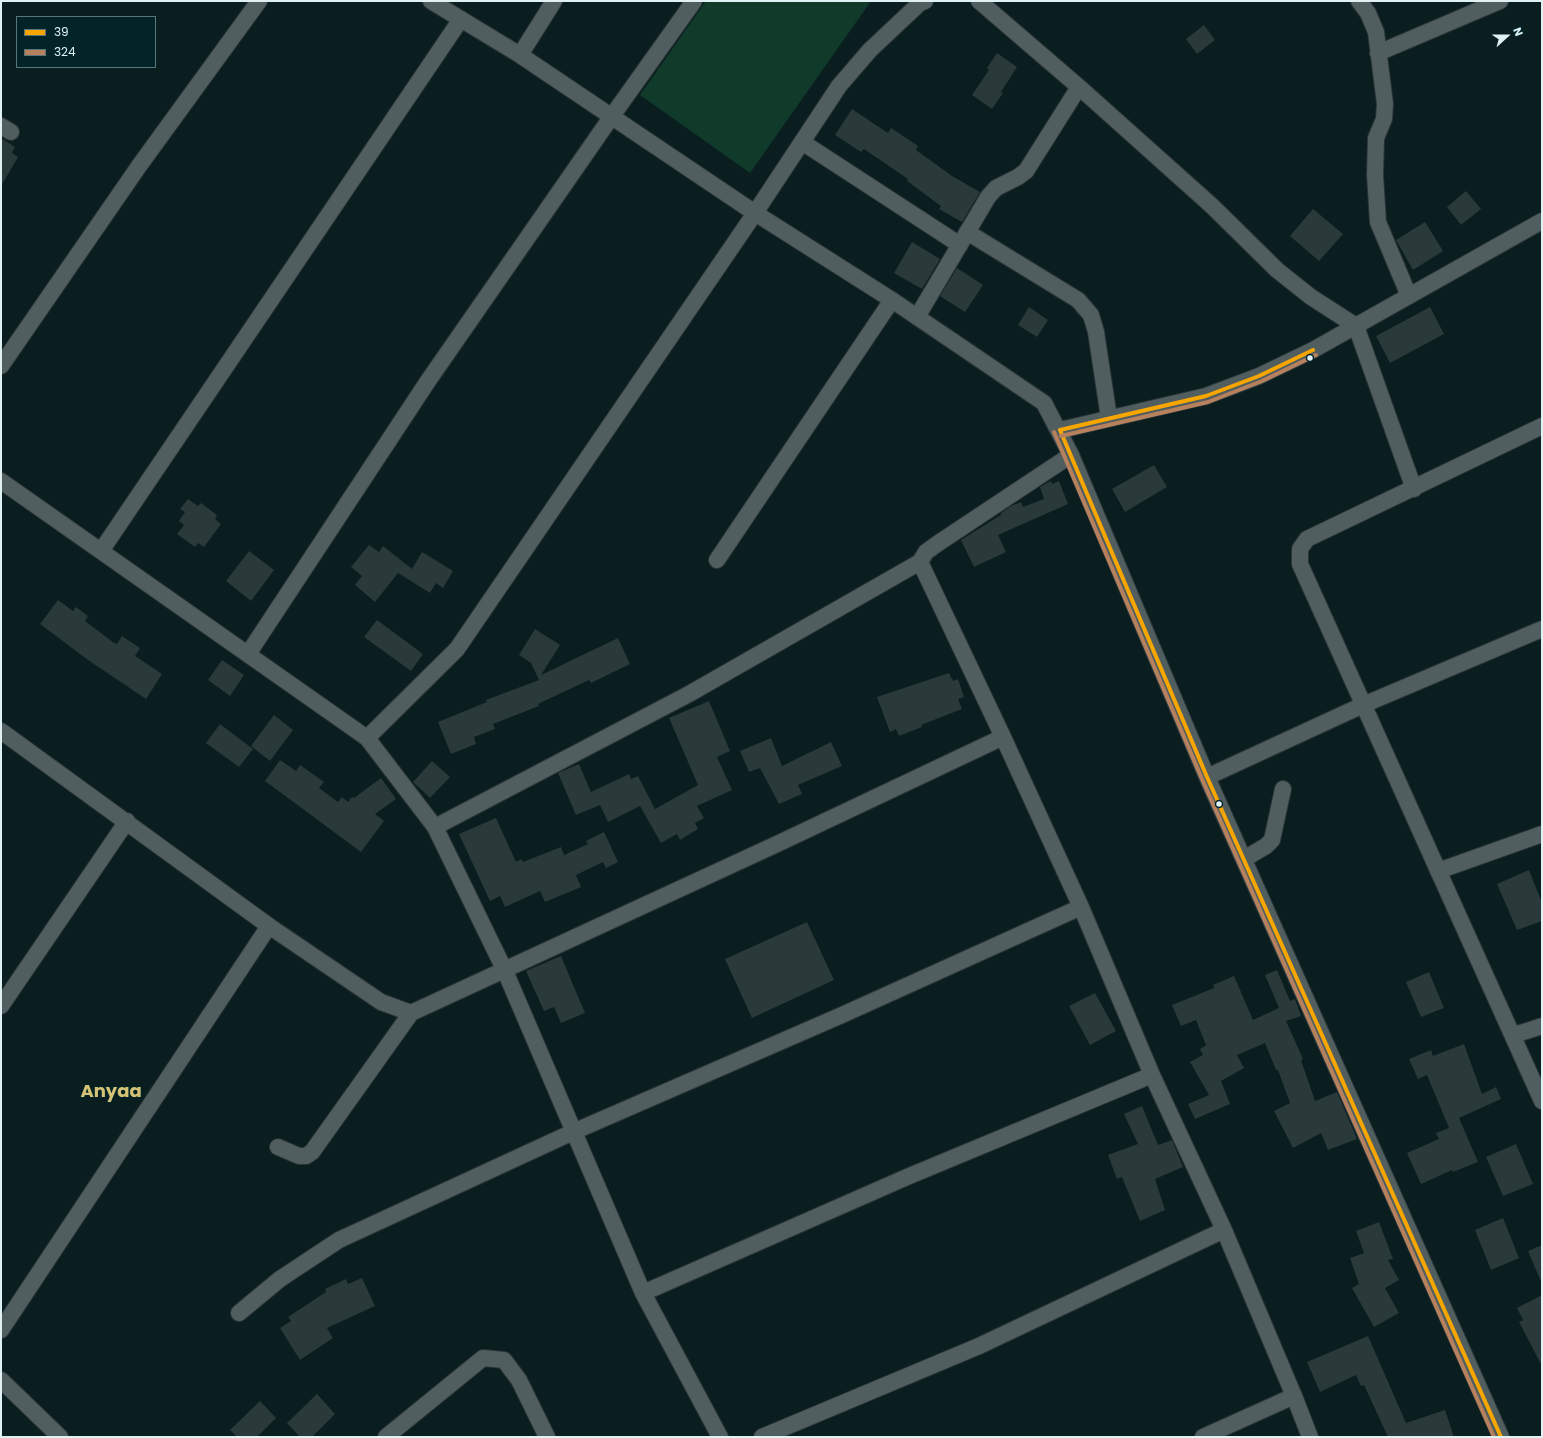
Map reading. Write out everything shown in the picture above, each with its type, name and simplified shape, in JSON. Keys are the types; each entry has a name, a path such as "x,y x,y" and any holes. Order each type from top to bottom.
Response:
{"street":[{"path":"1,366 138,166 259,1"},
{"path":"431,1 520,55 755,213 892,300 1044,403 1060,430 1207,777 1501,1437"},
{"path":"520,55 554,1"},
{"path":"248,654 428,381 612,116 694,1"},
{"path":"979,1 1079,87 1212,206 1277,270 1311,297 1356,326 1414,490"},
{"path":"1360,1 1368,13 1376,32 1386,104 1384,119 1376,138 1375,175 1378,222 1409,296"},
{"path":"1378,53 1474,14 1500,1"},
{"path":"367,738 457,649 755,213 839,86 870,50 921,2"},
{"path":"101,551 461,19"},
{"path":"917,317 988,198 996,188 1018,177 1026,171 1079,87"},
{"path":"802,142 963,239 1078,300 1092,315 1109,418"},
{"path":"1060,430 1206,396 1259,376 1313,350 1542,221"},
{"path":"717,560 892,300"},
{"path":"1542,426 1414,490 1307,539 1300,549 1300,564 1438,871 1514,1035 1542,1101"},
{"path":"435,827 689,694 920,562 926,552 937,544 1071,455"},
{"path":"1,481 367,738 435,827 505,971 643,1294 720,1437"},
{"path":"920,562 1082,907 1152,1075 1224,1230 1310,1437"},
{"path":"1207,777 1363,705 1542,628"},
{"path":"2,733 127,821 269,926 381,1002 411,1013"},
{"path":"278,1147 299,1156 306,1156 312,1152 411,1013 505,971 1003,737"},
{"path":"1244,859 1266,846 1272,840 1283,789"},
{"path":"1,1006 127,821"},
{"path":"1438,871 1542,834"},
{"path":"239,1314 280,1279 339,1240 573,1132 849,1012 1082,907"},
{"path":"1,1330 269,926"},
{"path":"1514,1035 1542,1026"},
{"path":"643,1294 907,1177 1152,1075"},
{"path":"762,1437 979,1346 1224,1230"},
{"path":"386,1437 483,1358 504,1360 519,1380 547,1437"},
{"path":"1,1380 60,1437"},
{"path":"1203,1437 1294,1396"}],"green space":[{"path":"706,1 871,1 750,173 640,95"}],"building":[{"path":"1204,25 1215,40 1197,54 1186,39"},
{"path":"997,53 1017,67 1001,92 1003,93 992,109 972,95 989,70 987,68"},
{"path":"852,109 888,133 891,128 918,146 916,150 952,176 980,192 962,222 939,209 941,206 907,181 908,179 864,149 861,152 835,135"},
{"path":"1,138 15,147 12,153 18,157 1,186"},
{"path":"1466,191 1481,209 1461,225 1447,207"},
{"path":"1313,209 1343,234 1319,261 1290,236"},
{"path":"1425,222 1443,251 1413,270 1396,240"},
{"path":"912,242 940,259 922,289 894,273"},
{"path":"957,268 983,285 965,312 940,296"},
{"path":"1029,307 1048,320 1037,337 1018,325"},
{"path":"1430,307 1444,334 1390,363 1376,336"},
{"path":"1154,465 1167,487 1125,512 1112,489"},
{"path":"1051,481 1052,484 1059,481 1068,504 998,535 1006,552 974,567 961,540 1001,515 1001,513 1011,506 1021,502 1023,507 1044,499 1040,487"},
{"path":"188,499 198,506 201,503 217,515 215,519 221,524 204,547 198,543 195,547 177,534 184,525 179,521 185,512 180,509"},
{"path":"369,545 379,552 383,546 412,569 422,552 453,571 443,588 436,583 430,593 398,573 375,602 355,585 362,576 351,567"},
{"path":"249,551 274,570 251,601 226,581"},
{"path":"58,600 73,611 76,607 88,616 85,621 114,643 117,644 122,636 140,648 135,656 162,674 146,699 88,660 40,624"},
{"path":"377,620 423,654 411,671 364,637"},
{"path":"535,629 560,645 541,675 618,638 630,664 591,683 589,680 538,704 539,706 493,724 495,729 474,737 476,744 451,754 438,722 487,702 486,700 539,680 531,663 519,655"},
{"path":"222,660 244,675 230,696 208,680"},
{"path":"949,673 953,681 958,679 964,697 958,699 962,709 921,725 922,727 899,736 896,729 890,732 877,697"},
{"path":"709,701 730,751 717,757 732,790 697,806 704,818 695,823 698,829 680,840 677,834 661,843 640,806 608,822 600,805 576,815 558,773 579,764 591,792 629,774 631,779 638,776 655,809 698,785 669,718"},
{"path":"274,715 293,730 270,761 251,746"},
{"path":"220,724 253,749 239,767 206,743"},
{"path":"771,738 782,766 831,742 842,766 798,785 802,794 779,804 760,768 749,772 740,751"},
{"path":"280,760 296,771 300,765 324,782 319,788 338,802 342,797 348,802 352,797 354,798 381,778 396,799 375,814 384,821 361,852 265,781"},
{"path":"432,761 450,777 430,798 413,782"},
{"path":"496,818 516,862 521,859 523,862 561,847 564,855 588,844 586,841 604,832 618,862 606,868 603,862 576,875 581,887 545,902 540,891 505,907 500,896 490,901 459,834"},
{"path":"1529,870 1542,903 1542,921 1517,930 1497,884"},
{"path":"807,922 834,980 752,1018 725,959"},
{"path":"561,956 585,1013 561,1023 554,1007 544,1011 526,971"},
{"path":"1277,970 1290,1001 1295,999 1301,1016 1286,1021 1303,1059 1301,1060 1315,1101 1337,1092 1357,1139 1328,1150 1321,1133 1293,1148 1274,1111 1290,1103 1278,1070 1276,1070 1265,1043 1237,1055 1244,1068 1221,1081 1230,1104 1195,1119 1188,1104 1209,1095 1190,1062 1203,1055 1200,1049 1206,1045 1196,1020 1181,1026 1172,1005 1214,988 1213,985 1234,976 1253,1020 1279,1008 1265,975"},
{"path":"1429,972 1444,1008 1421,1017 1406,982"},
{"path":"1095,993 1116,1031 1090,1045 1069,1006"},
{"path":"1464,1044 1482,1094 1496,1087 1501,1099 1459,1118 1478,1162 1453,1172 1452,1170 1421,1184 1407,1153 1439,1139 1436,1133 1449,1128 1427,1075 1418,1079 1409,1059 1431,1050 1433,1056"},
{"path":"1142,1106 1158,1145 1172,1140 1183,1167 1155,1179 1165,1210 1140,1221 1122,1177 1117,1179 1108,1155 1138,1144 1124,1114"},
{"path":"1516,1144 1533,1184 1503,1196 1486,1157"},
{"path":"1503,1218 1519,1258 1491,1270 1475,1230"},
{"path":"1379,1222 1393,1259 1388,1260 1399,1280 1385,1288 1399,1313 1374,1327 1352,1288 1359,1284 1350,1258 1364,1253 1356,1231"},
{"path":"1542,1245 1542,1284 1528,1251"},
{"path":"362,1278 375,1306 327,1328 333,1338 300,1360 280,1328 291,1321 288,1317 326,1292 325,1289 346,1279 348,1284"},
{"path":"1542,1295 1542,1366 1519,1322 1523,1320 1517,1308"},
{"path":"1368,1336 1406,1423 1445,1410 1454,1437 1388,1437 1364,1385 1361,1386 1356,1375 1320,1392 1307,1362"},
{"path":"317,1394 335,1414 312,1437 300,1437 287,1423"},
{"path":"260,1401 276,1418 257,1437 237,1437 230,1430"}],"transit line":[{"name":"39","path":"1060,430 1206,396 1259,376 1313,350"},
{"name":"324","path":"1061,436 1208,402 1262,381 1316,355"},
{"name":"39","path":"1060,430 1207,777 1501,1437"},
{"name":"324","path":"1054,432 1202,779 1494,1437"}],"district":[{"name":"Anyaa","path":"111,1092"}]}
